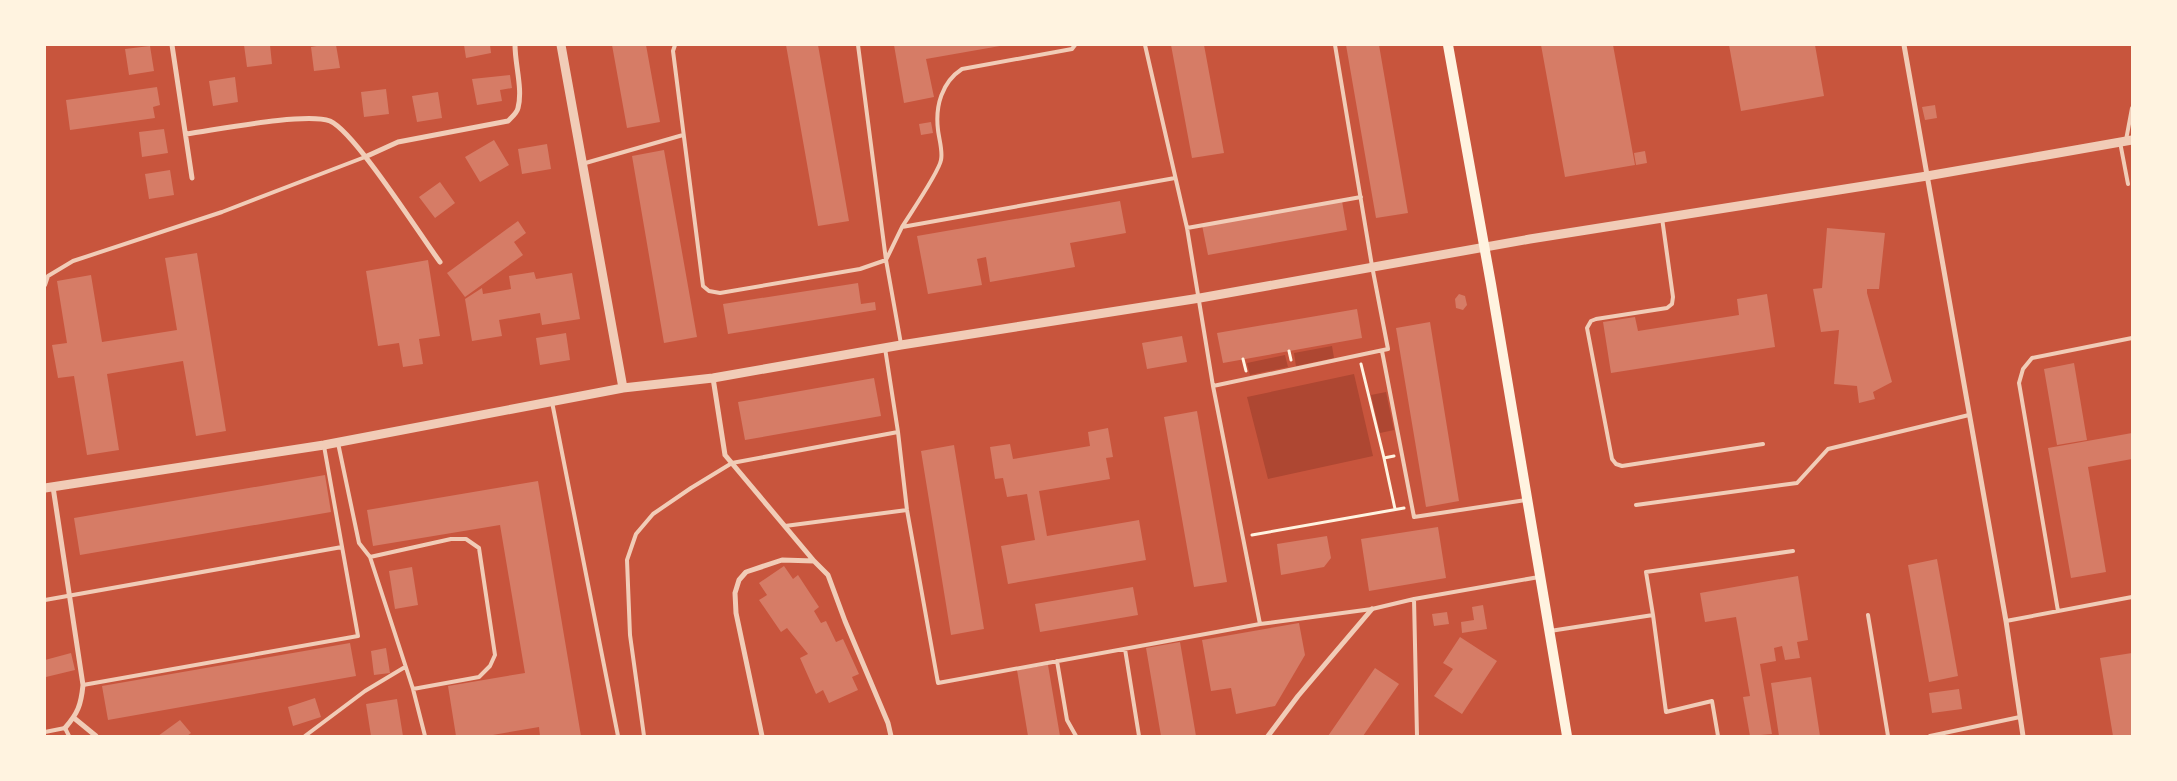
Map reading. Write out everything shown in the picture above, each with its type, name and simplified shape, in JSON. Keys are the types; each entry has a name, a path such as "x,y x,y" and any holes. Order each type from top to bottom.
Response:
{"main road":[{"path":"1448,45 1528,500 1567,736"}],"street":[{"path":"172,45 192,178"},
{"path":"365,157 398,142 508,120 518,110 519,89 515,64 515,45"},
{"path":"561,45 623,388"},
{"path":"1904,45 2006,621 2023,736"},
{"path":"186,134 305,118 330,121 346,134 365,157 440,262"},
{"path":"65,728 74,718 81,705 83,685 71,596 49,488 324,446 623,388 713,378 901,345 1200,298 1484,247 1927,176 2126,141"},
{"path":"713,378 726,455 814,561 828,575 845,621 888,723 891,736"},
{"path":"762,736 736,613 736,593 740,580 746,572 782,560 814,561"},
{"path":"1268,736 1298,696 1372,609"},
{"path":"74,718 96,736"}],"lane":[{"path":"675,45 673,51 703,286 720,293 860,269 886,260 902,227 942,160 938,129 938,108 944,88 954,75 962,69 1072,48 1075,45"},
{"path":"858,45 886,260 901,345"},
{"path":"1145,45 1187,228 1213,386 1260,624"},
{"path":"1213,386 1388,350 1334,45"},
{"path":"2128,184 2126,141 2132,108"},
{"path":"582,164 683,135"},
{"path":"45,284 48,276 73,261 222,212 365,157"},
{"path":"902,227 1175,178"},
{"path":"1187,228 1361,197"},
{"path":"1662,218 1673,297 1672,304 1667,308 1596,318 1586,328 1612,459 1616,464 1622,466 1763,444"},
{"path":"2058,611 2019,383 2023,369 2032,358 2132,338"},
{"path":"885,348 898,432 907,510 938,682 1260,624 1372,609 1414,599 1540,576"},
{"path":"1382,351 1414,518 1528,500"},
{"path":"552,402 618,736"},
{"path":"1636,505 1797,483 1828,449 1969,415"},
{"path":"644,736 630,635 627,560 636,534 653,514 732,463 898,432"},
{"path":"338,443 359,543 370,557 413,689 426,736"},
{"path":"83,685 358,636 324,446"},
{"path":"785,526 907,510"},
{"path":"370,557 451,539 466,539 479,548 495,655 490,666 480,677 413,689"},
{"path":"45,600 342,547"},
{"path":"1718,736 1712,701 1666,712 1646,572 1793,551"},
{"path":"2006,621 2132,597"},
{"path":"1414,599 1417,736"},
{"path":"1550,631 1653,616"},
{"path":"1868,616 1888,736"},
{"path":"1125,649 1139,736"},
{"path":"1058,661 1067,720 1076,736"},
{"path":"305,736 365,691 405,668"},
{"path":"1930,736 2020,717"},
{"path":"45,732 65,728 69,736"}],"path":[{"path":"1358,356 1395,509"},
{"path":"1384,458 1402,455"},
{"path":"1243,536 1412,506"}],"shaded area":[{"path":"1332,346 1334,358 1296,366 1294,353"},
{"path":"1285,355 1288,367 1250,375 1247,363"},
{"path":"1354,374 1373,456 1268,479 1247,397"},
{"path":"1386,392 1394,430 1380,433 1371,395"}],"building":[{"path":"244,45 270,45 272,64 247,67"},
{"path":"336,45 340,68 314,71 311,47"},
{"path":"464,45 490,45 491,53 466,58"},
{"path":"612,45 646,45 660,122 627,128"},
{"path":"786,45 818,45 849,221 818,226"},
{"path":"894,45 1000,46 926,59 934,97 904,103"},
{"path":"1171,45 1204,45 1224,153 1192,158"},
{"path":"1346,45 1379,45 1408,213 1376,218"},
{"path":"1541,45 1613,45 1635,165 1565,177"},
{"path":"1729,45 1815,45 1824,96 1741,111"},
{"path":"150,46 154,71 129,75 125,49"},
{"path":"510,75 512,88 500,90 502,101 477,105 472,79"},
{"path":"235,77 238,102 213,106 209,81"},
{"path":"157,87 160,105 153,107 155,118 70,130 66,100"},
{"path":"386,89 389,114 364,117 361,92"},
{"path":"438,92 442,118 417,122 412,96"},
{"path":"1935,105 1937,118 1925,120 1922,107"},
{"path":"931,122 933,133 921,135 919,124"},
{"path":"164,129 168,153 142,157 139,132"},
{"path":"494,140 509,165 480,182 465,157"},
{"path":"547,144 551,169 522,174 518,149"},
{"path":"664,150 697,337 664,343 632,156"},
{"path":"1645,151 1647,163 1636,165 1634,153"},
{"path":"170,170 174,195 149,199 145,174"},
{"path":"440,182 455,203 435,218 419,197"},
{"path":"1120,201 1126,233 1070,243 1075,267 990,282 986,257 977,259 982,285 928,294 917,236"},
{"path":"1342,201 1347,230 1208,255 1202,225"},
{"path":"518,221 526,233 514,242 523,255 465,297 447,273"},
{"path":"1827,228 1885,233 1879,289 1867,289 1867,293 1892,382 1873,392 1875,399 1859,403 1857,386 1834,384 1839,330 1821,332 1813,289 1822,288"},
{"path":"197,253 226,431 196,436 183,361 107,374 119,450 87,455 74,376 58,378 52,345 67,343 57,281 91,275 102,342 177,330 165,258"},
{"path":"428,260 440,336 419,339 423,364 403,367 399,343 378,346 366,271"},
{"path":"534,272 536,279 572,273 580,319 542,325 540,313 499,320 502,336 472,341 465,299 482,288 483,294 511,289 509,276"},
{"path":"858,283 861,304 875,302 876,310 728,334 723,304"},
{"path":"1459,294 1465,296 1467,305 1463,310 1456,308 1455,299"},
{"path":"1767,294 1775,347 1611,373 1603,322 1635,317 1638,331 1739,315 1737,299"},
{"path":"1357,309 1362,338 1223,363 1217,333"},
{"path":"1430,322 1459,501 1426,507 1396,328"},
{"path":"566,333 570,360 540,365 536,338"},
{"path":"1182,336 1187,362 1147,369 1142,343"},
{"path":"2074,363 2087,440 2057,445 2044,369"},
{"path":"874,378 881,416 745,440 738,402"},
{"path":"1197,411 1227,582 1194,587 1164,417"},
{"path":"1108,428 1113,457 1106,458 1110,479 1039,491 1047,536 1139,520 1146,560 1008,584 1001,546 1035,540 1027,494 1007,497 1003,478 995,479 990,447 1010,444 1013,459 1090,446 1088,432"},
{"path":"2132,433 2132,459 2088,467 2106,572 2071,578 2048,448"},
{"path":"954,445 984,629 951,635 921,451"},
{"path":"325,475 331,512 80,555 74,518"},
{"path":"538,481 581,736 540,736 539,727 487,736 456,736 448,686 525,673 500,525 373,546 367,510"},
{"path":"1438,527 1446,578 1369,591 1361,539"},
{"path":"1327,536 1331,558 1324,567 1281,575 1277,544"},
{"path":"1937,559 1958,676 1929,682 1908,565"},
{"path":"784,566 793,579 798,575 819,607 814,611 821,623 826,621 836,642 843,639 859,674 852,677 858,690 829,703 823,690 816,694 800,658 808,654 787,628 781,632 759,600 767,595 759,583"},
{"path":"412,567 418,605 395,609 389,571"},
{"path":"1798,576 1808,640 1797,642 1800,658 1785,660 1782,646 1774,648 1776,661 1760,664 1772,734 1750,736 1743,697 1750,696 1736,617 1705,622 1700,593"},
{"path":"1133,587 1138,615 1040,632 1035,604"},
{"path":"1483,605 1487,629 1462,633 1461,622 1474,620 1472,607"},
{"path":"1447,612 1449,624 1434,626 1432,614"},
{"path":"1299,623 1305,655 1275,706 1236,714 1231,688 1211,691 1202,640"},
{"path":"1460,637 1497,661 1462,714 1434,696 1453,669 1443,663"},
{"path":"1180,642 1196,736 1161,736 1146,648"},
{"path":"350,643 356,676 108,720 102,686"},
{"path":"386,648 390,673 374,675 371,651"},
{"path":"71,653 75,670 46,677 45,660"},
{"path":"2132,653 2132,736 2113,736 2100,658"},
{"path":"1048,665 1060,736 1028,736 1017,670"},
{"path":"1375,668 1399,684 1363,736 1328,736"},
{"path":"1811,677 1820,736 1779,736 1771,683"},
{"path":"1959,689 1962,709 1932,713 1929,693"},
{"path":"315,698 321,717 293,726 288,707"},
{"path":"397,699 403,736 371,736 366,704"},
{"path":"180,720 191,733 187,736 158,736"}]}
